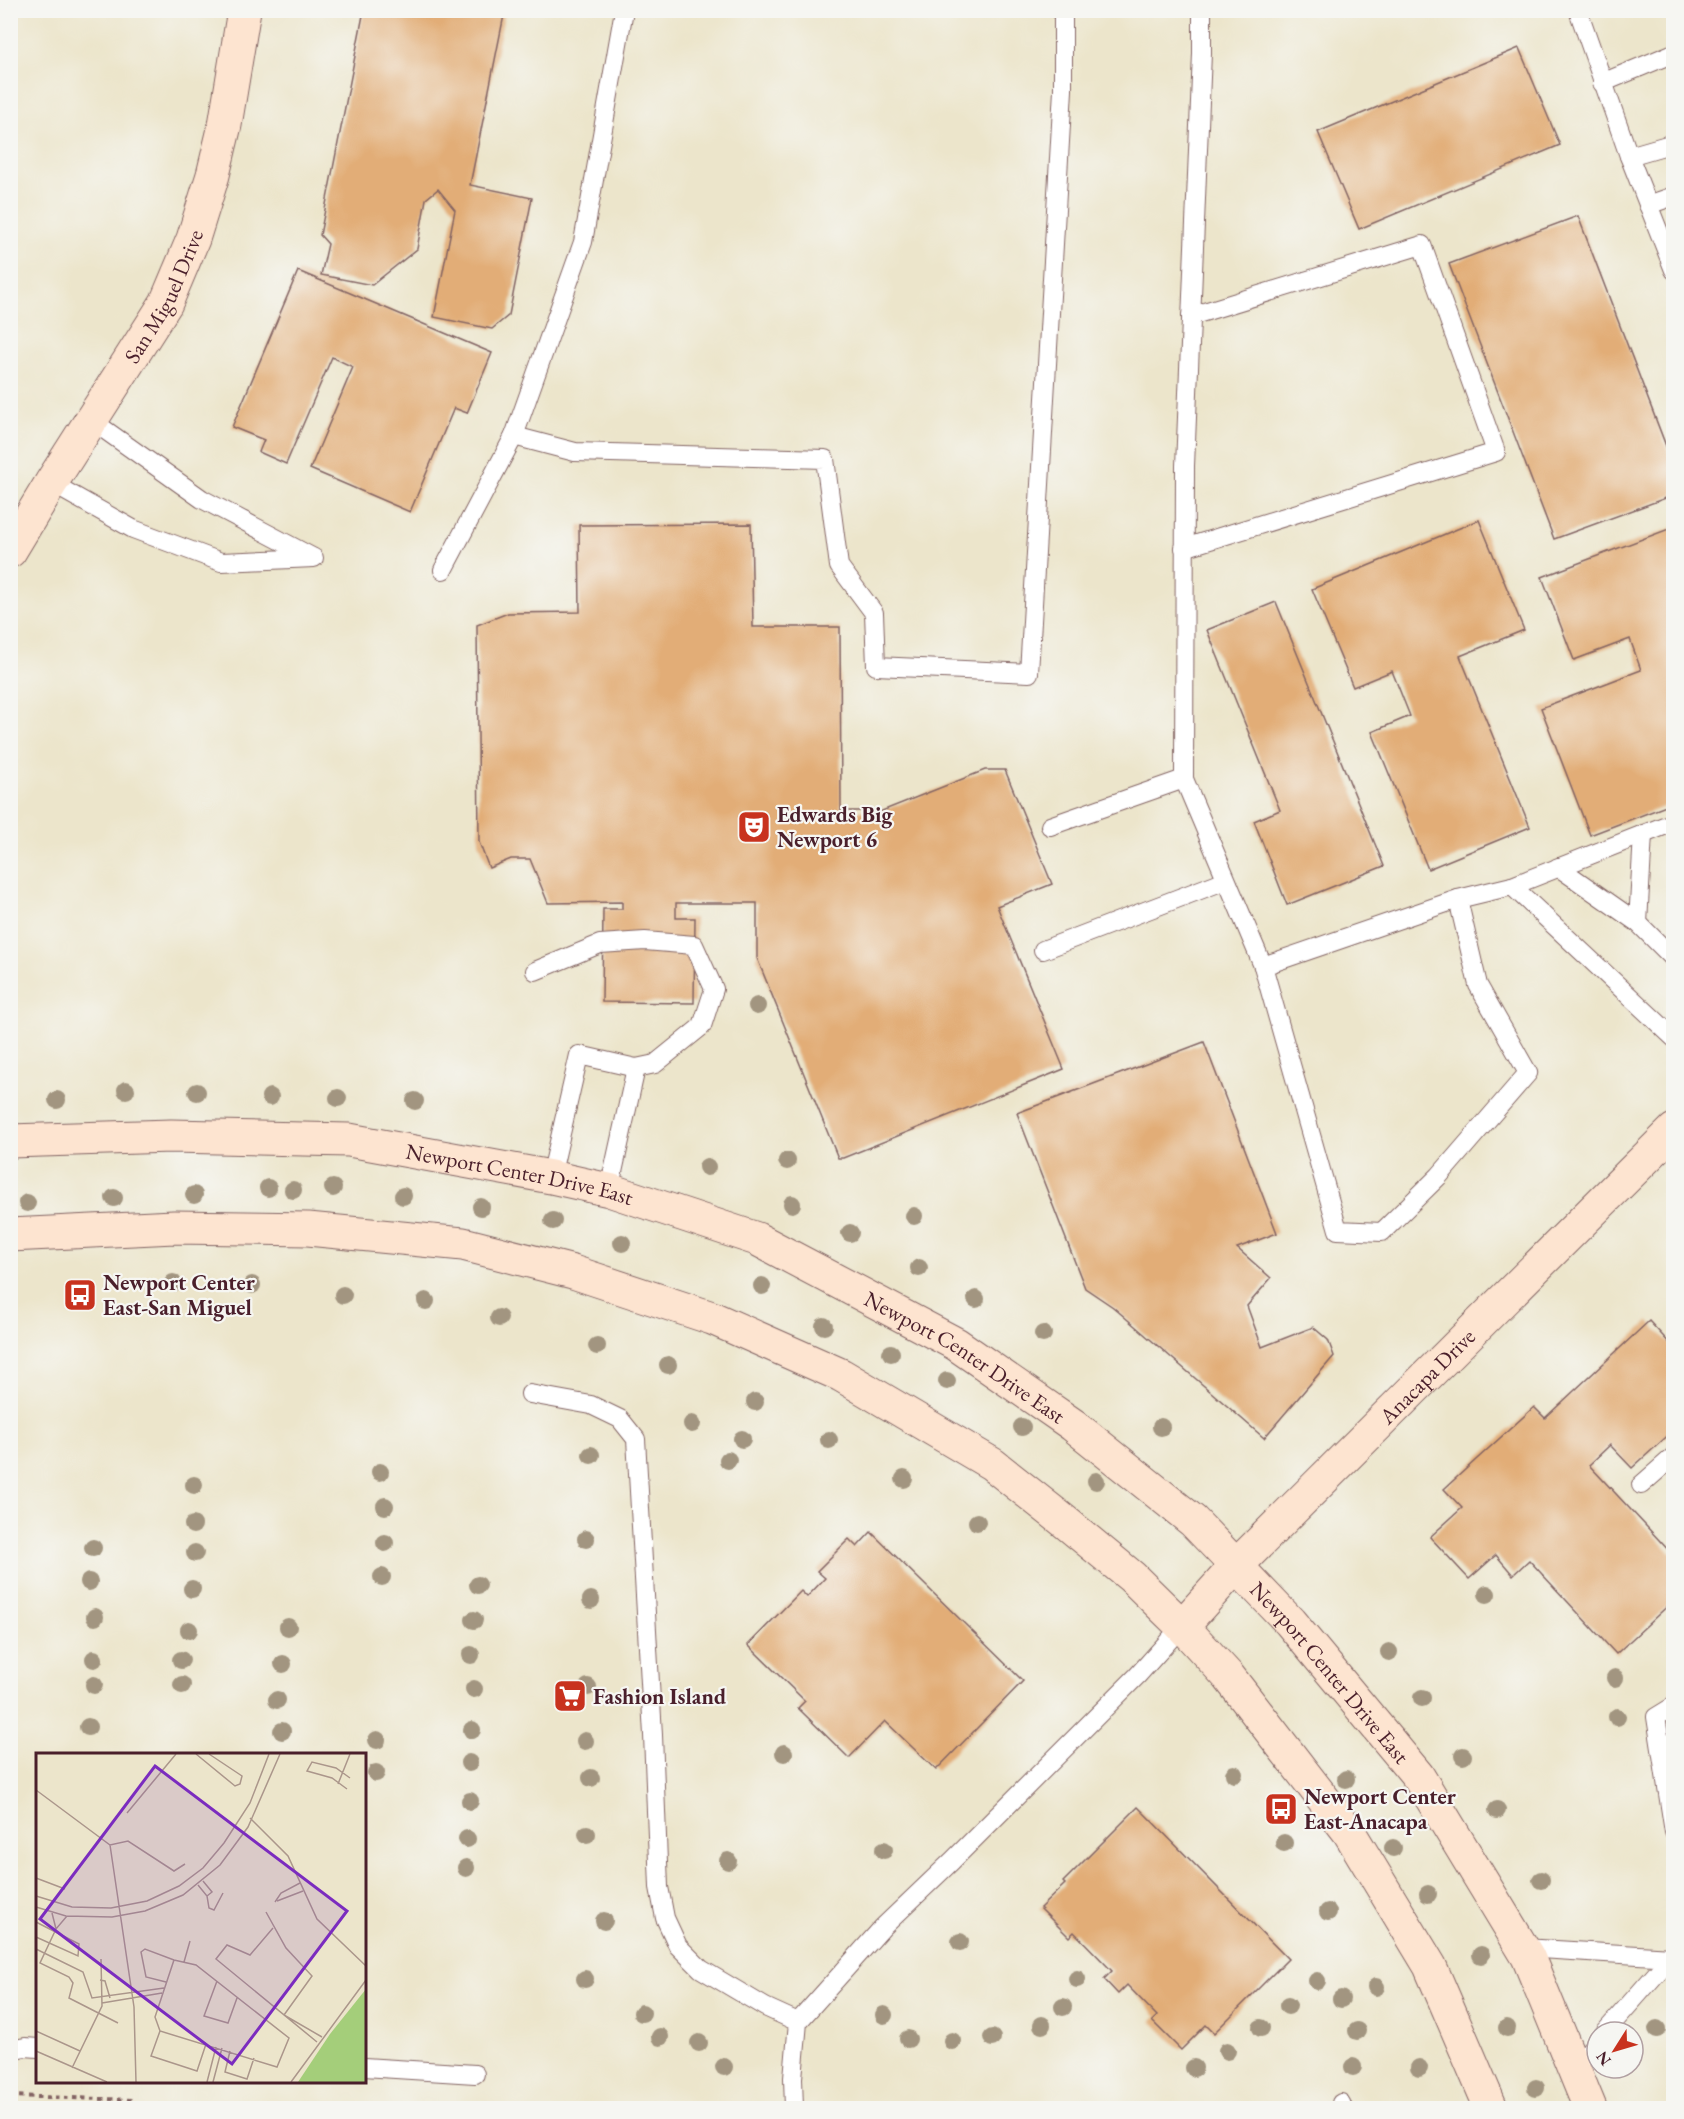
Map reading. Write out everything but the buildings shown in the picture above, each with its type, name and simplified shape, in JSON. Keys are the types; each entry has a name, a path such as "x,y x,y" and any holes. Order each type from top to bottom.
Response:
{"main road":[{"name":"San Miguel Drive","path":"10,551 166,303 193,239 213,175 225,125 244,10"},
{"name":"Anacapa Drive","path":"1182,1626 1237,1565 1674,1130"},
{"name":"Newport Center Drive East","path":"10,1141 171,1136 349,1140 550,1177 609,1190 757,1239 956,1344 1073,1425 1193,1521 1290,1622 1418,1776 1528,1957 1590,2109"},
{"path":"10,1235 174,1227 308,1229 463,1244 573,1272 701,1314 841,1376 992,1464 1132,1577 1182,1626 1229,1677 1349,1832 1430,1966 1491,2109"}],"lane":[{"path":"443,570 514,436 583,242 624,10"},
{"path":"514,436 575,452 825,459 839,566 874,613 876,666 1029,673 1062,90 1064,10"},
{"path":"1202,10 1185,466 1184,779 1263,966 1338,1230 1382,1232 1439,1176 1528,1073 1478,985 1458,899"},
{"path":"1578,10 1602,83 1674,270"},
{"path":"1602,83 1674,53"},
{"path":"1629,156 1674,143"},
{"path":"1648,205 1674,196"},
{"path":"1184,548 1496,452 1422,245 1191,316"},
{"path":"51,483 133,529 221,562 314,558 202,499 91,420"},
{"path":"1050,826 1184,779"},
{"path":"1263,966 1458,899 1512,885 1674,822"},
{"path":"1638,923 1643,834"},
{"path":"1558,867 1638,923 1674,958"},
{"path":"1043,950 1226,880"},
{"path":"1512,885 1674,1038"},
{"path":"535,971 600,944 645,941 693,945 714,989 702,1026 655,1064 636,1068 579,1055 550,1177"},
{"path":"609,1190 636,1068"},
{"path":"530,1394 591,1405 620,1419 636,1439 653,1735 659,1887 665,1918 678,1946 701,1969 765,2007 798,2022"},
{"path":"1641,1485 1674,1456"},
{"path":"794,2109 793,2078 798,2022 883,1927 1137,1676 1182,1626"},
{"path":"1674,1706 1656,1717 1674,1832"},
{"path":"1523,1948 1672,1957"},
{"path":"1616,2020 1672,1957"},
{"path":"10,2050 36,2048"},
{"path":"1574,2068 1585,2056"},
{"path":"366,2067 475,2074"}],"path":[{"path":"10,2097 133,2100 133,2109"}],"place":[{"name":"Edwards Big Newport 6","path":"754,827"},
{"name":"Newport Center East-San Miguel","path":"80,1295"},
{"name":"Fashion Island","path":"570,1696"},
{"name":"Newport Center East-Anacapa","path":"1281,1809"}]}
